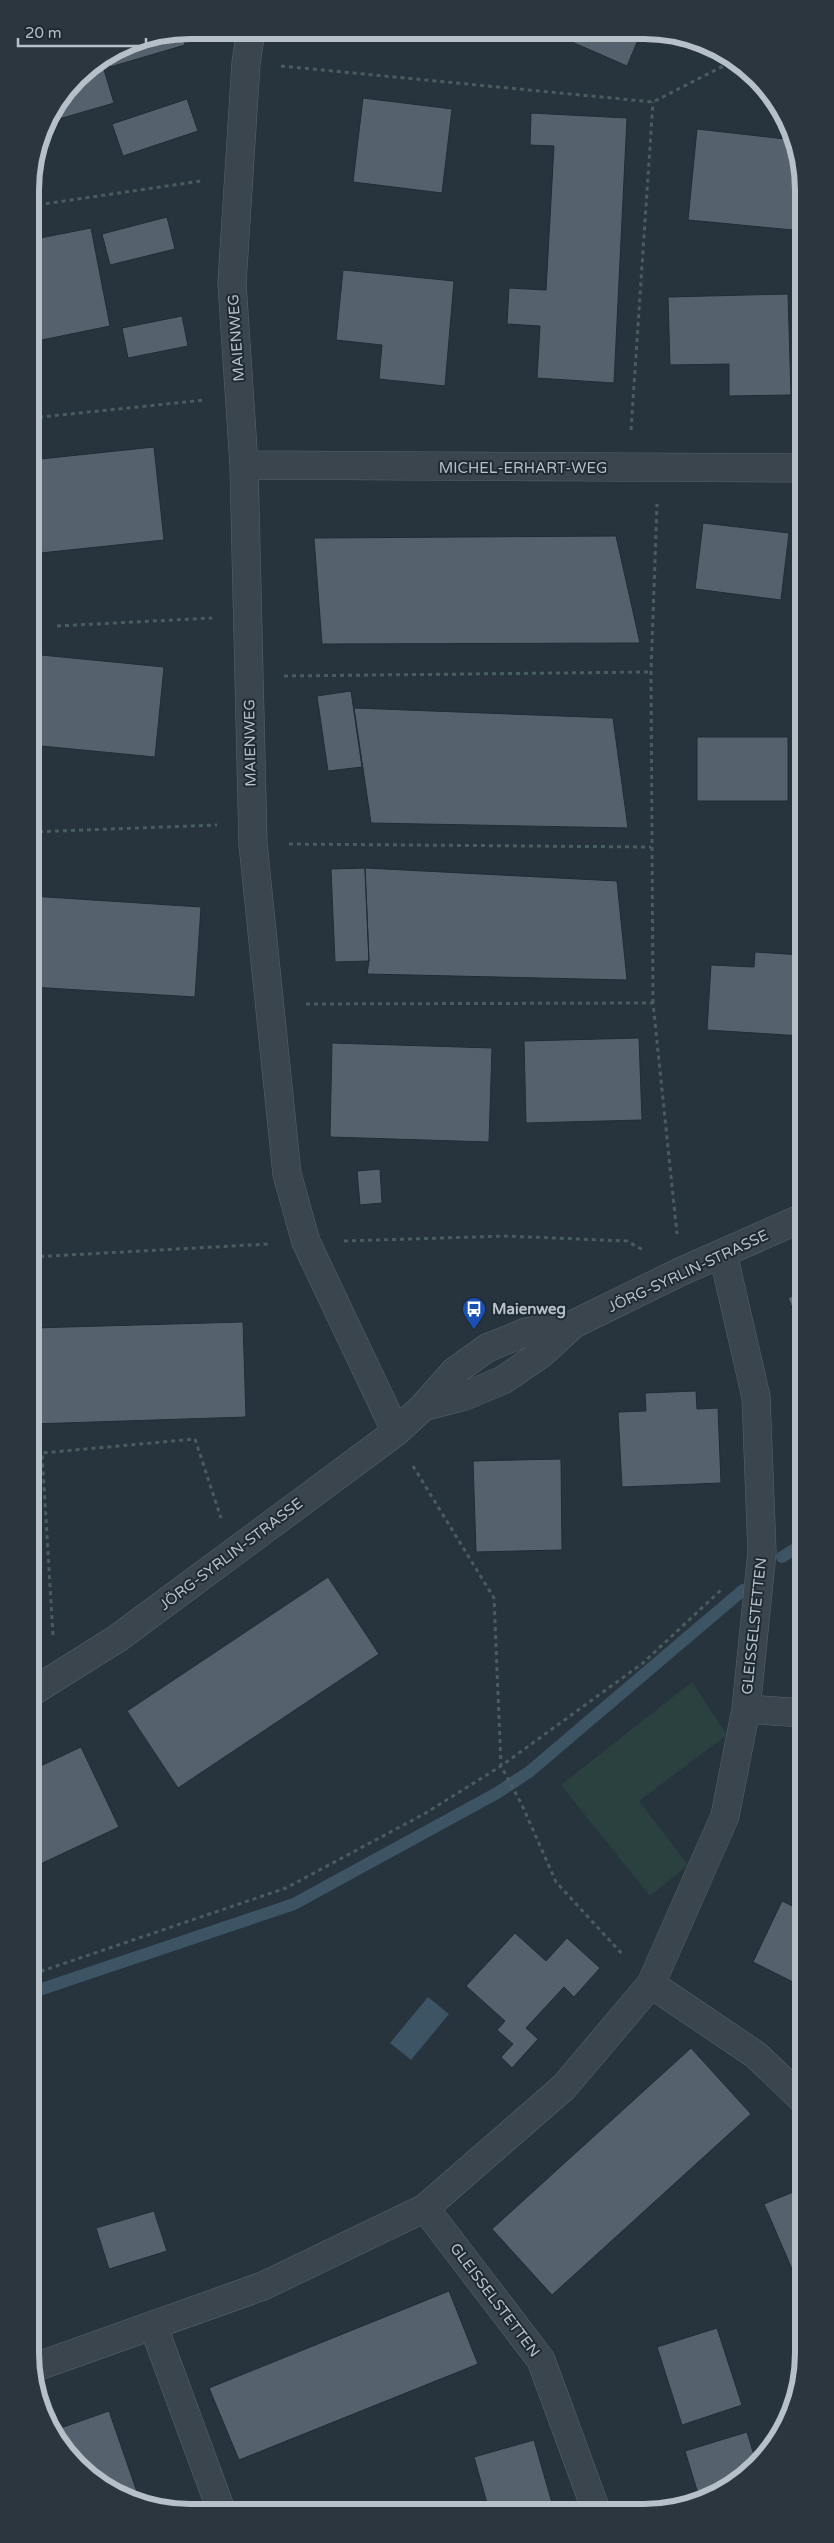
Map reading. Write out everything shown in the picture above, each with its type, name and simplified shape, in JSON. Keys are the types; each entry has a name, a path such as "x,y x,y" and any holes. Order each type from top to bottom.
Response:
{"street":[{"name":"MAIENWEG","path":"250,39 246,63 232,283 244,466 253,834 269,1004 287,1174 306,1242 396,1432"},
{"name":"MICHEL-ERHART-WEG","path":"244,466 795,468"},
{"name":"JÖRG-SYRLIN-STRASSE","path":"39,1688 118,1638 396,1432 423,1407 465,1396 503,1380 541,1354 574,1324 682,1272 795,1221"},
{"name":"GLEISSELSTETTEN","path":"40,2366 263,2286 425,2208 564,2087 651,1984 726,1816 746,1709 762,1552 756,1397 723,1254"},
{"path":"746,1709 795,1712"},
{"path":"651,1984 756,2055 795,2092"},
{"name":"GLEISSELSTETTEN","path":"425,2208 541,2360 594,2504"},
{"path":"153,2325 218,2504"}],"path":[{"path":"246,63 653,102 727,64"},
{"path":"629,468 653,102"},
{"path":"39,205 239,176"},
{"path":"39,417 240,396"},
{"path":"659,469 651,672 653,1003 682,1272"},
{"path":"57,626 247,616"},
{"path":"248,676 651,672"},
{"path":"39,832 253,834 651,847"},
{"path":"269,1004 653,1003"},
{"path":"39,1257 306,1242 504,1236 627,1241 682,1272"},
{"path":"396,1432 420,1480 494,1598 501,1766 522,1805 556,1882 651,1984"},
{"path":"56,1677 42,1453 194,1439 214,1502"},
{"path":"39,1972 286,1888 424,1814 501,1766 642,1663 762,1552"}],"green space":[{"path":"692,1682 727,1735 639,1801 688,1865 650,1896 561,1785"}],"water":[{"path":"428,1997 449,2014 411,2060 390,2043"}],"building":[{"path":"183,39 185,45 110,67 109,63 114,59 141,47 170,40"},
{"path":"565,39 638,39 627,66"},
{"path":"103,67 114,103 56,120 76,90"},
{"path":"363,98 452,109 442,193 353,182"},
{"path":"187,99 198,131 123,156 112,124"},
{"path":"531,113 627,118 614,383 537,378 540,326 507,324 509,288 546,290 554,146 530,145"},
{"path":"697,129 786,139 794,170 795,209 793,230 688,220"},
{"path":"167,217 175,249 110,265 102,234"},
{"path":"91,228 110,326 39,341 39,238"},
{"path":"343,270 454,281 445,386 379,379 382,345 336,340"},
{"path":"788,294 791,395 729,396 729,364 670,365 668,297"},
{"path":"182,316 188,346 128,358 122,328"},
{"path":"154,447 164,540 39,553 39,459"},
{"path":"703,523 789,533 781,600 695,589"},
{"path":"616,536 640,643 322,644 314,538"},
{"path":"39,655 164,667 155,757 39,746"},
{"path":"351,691 362,767 328,771 317,696"},
{"path":"354,708 613,718 628,828 371,823"},
{"path":"697,737 788,737 788,801 697,801"},
{"path":"365,868 617,881 627,980 367,974 369,961"},
{"path":"365,868 369,961 335,962 331,869"},
{"path":"39,897 201,907 195,997 39,987"},
{"path":"755,952 795,955 795,1036 707,1030 711,965 754,967"},
{"path":"639,1038 642,1120 526,1123 524,1041"},
{"path":"332,1043 492,1048 489,1142 330,1137"},
{"path":"380,1169 382,1203 360,1205 357,1171"},
{"path":"795,1294 795,1314 788,1298"},
{"path":"243,1322 246,1417 39,1424 39,1328"},
{"path":"696,1391 697,1409 718,1408 721,1483 622,1487 618,1412 646,1411 645,1393"},
{"path":"561,1459 562,1550 476,1552 473,1461"},
{"path":"328,1577 379,1654 178,1788 127,1711"},
{"path":"81,1747 119,1827 39,1865 39,1767"},
{"path":"782,1901 795,1907 795,1983 753,1962"},
{"path":"515,1933 546,1961 567,1938 600,1968 574,1997 564,1987 526,2028 538,2039 512,2068 501,2057 513,2044 497,2030 505,2021 466,1986"},
{"path":"691,2048 751,2114 552,2295 492,2229"},
{"path":"795,2191 795,2276 764,2204"},
{"path":"154,2211 167,2251 109,2269 96,2228"},
{"path":"449,2291 478,2364 239,2460 209,2388"},
{"path":"717,2328 742,2405 682,2425 657,2347"},
{"path":"109,2411 137,2492 134,2493 123,2489 98,2473 83,2460 59,2429"},
{"path":"747,2432 754,2457 720,2484 698,2494 685,2451"},
{"path":"534,2440 552,2504 487,2504 474,2457"}],"waterway":[{"path":"782,1557 795,1549"},
{"path":"39,1990 294,1904 497,1793 529,1772 743,1590"}],"place":[{"name":"Maienweg","path":"474,1330"}]}
